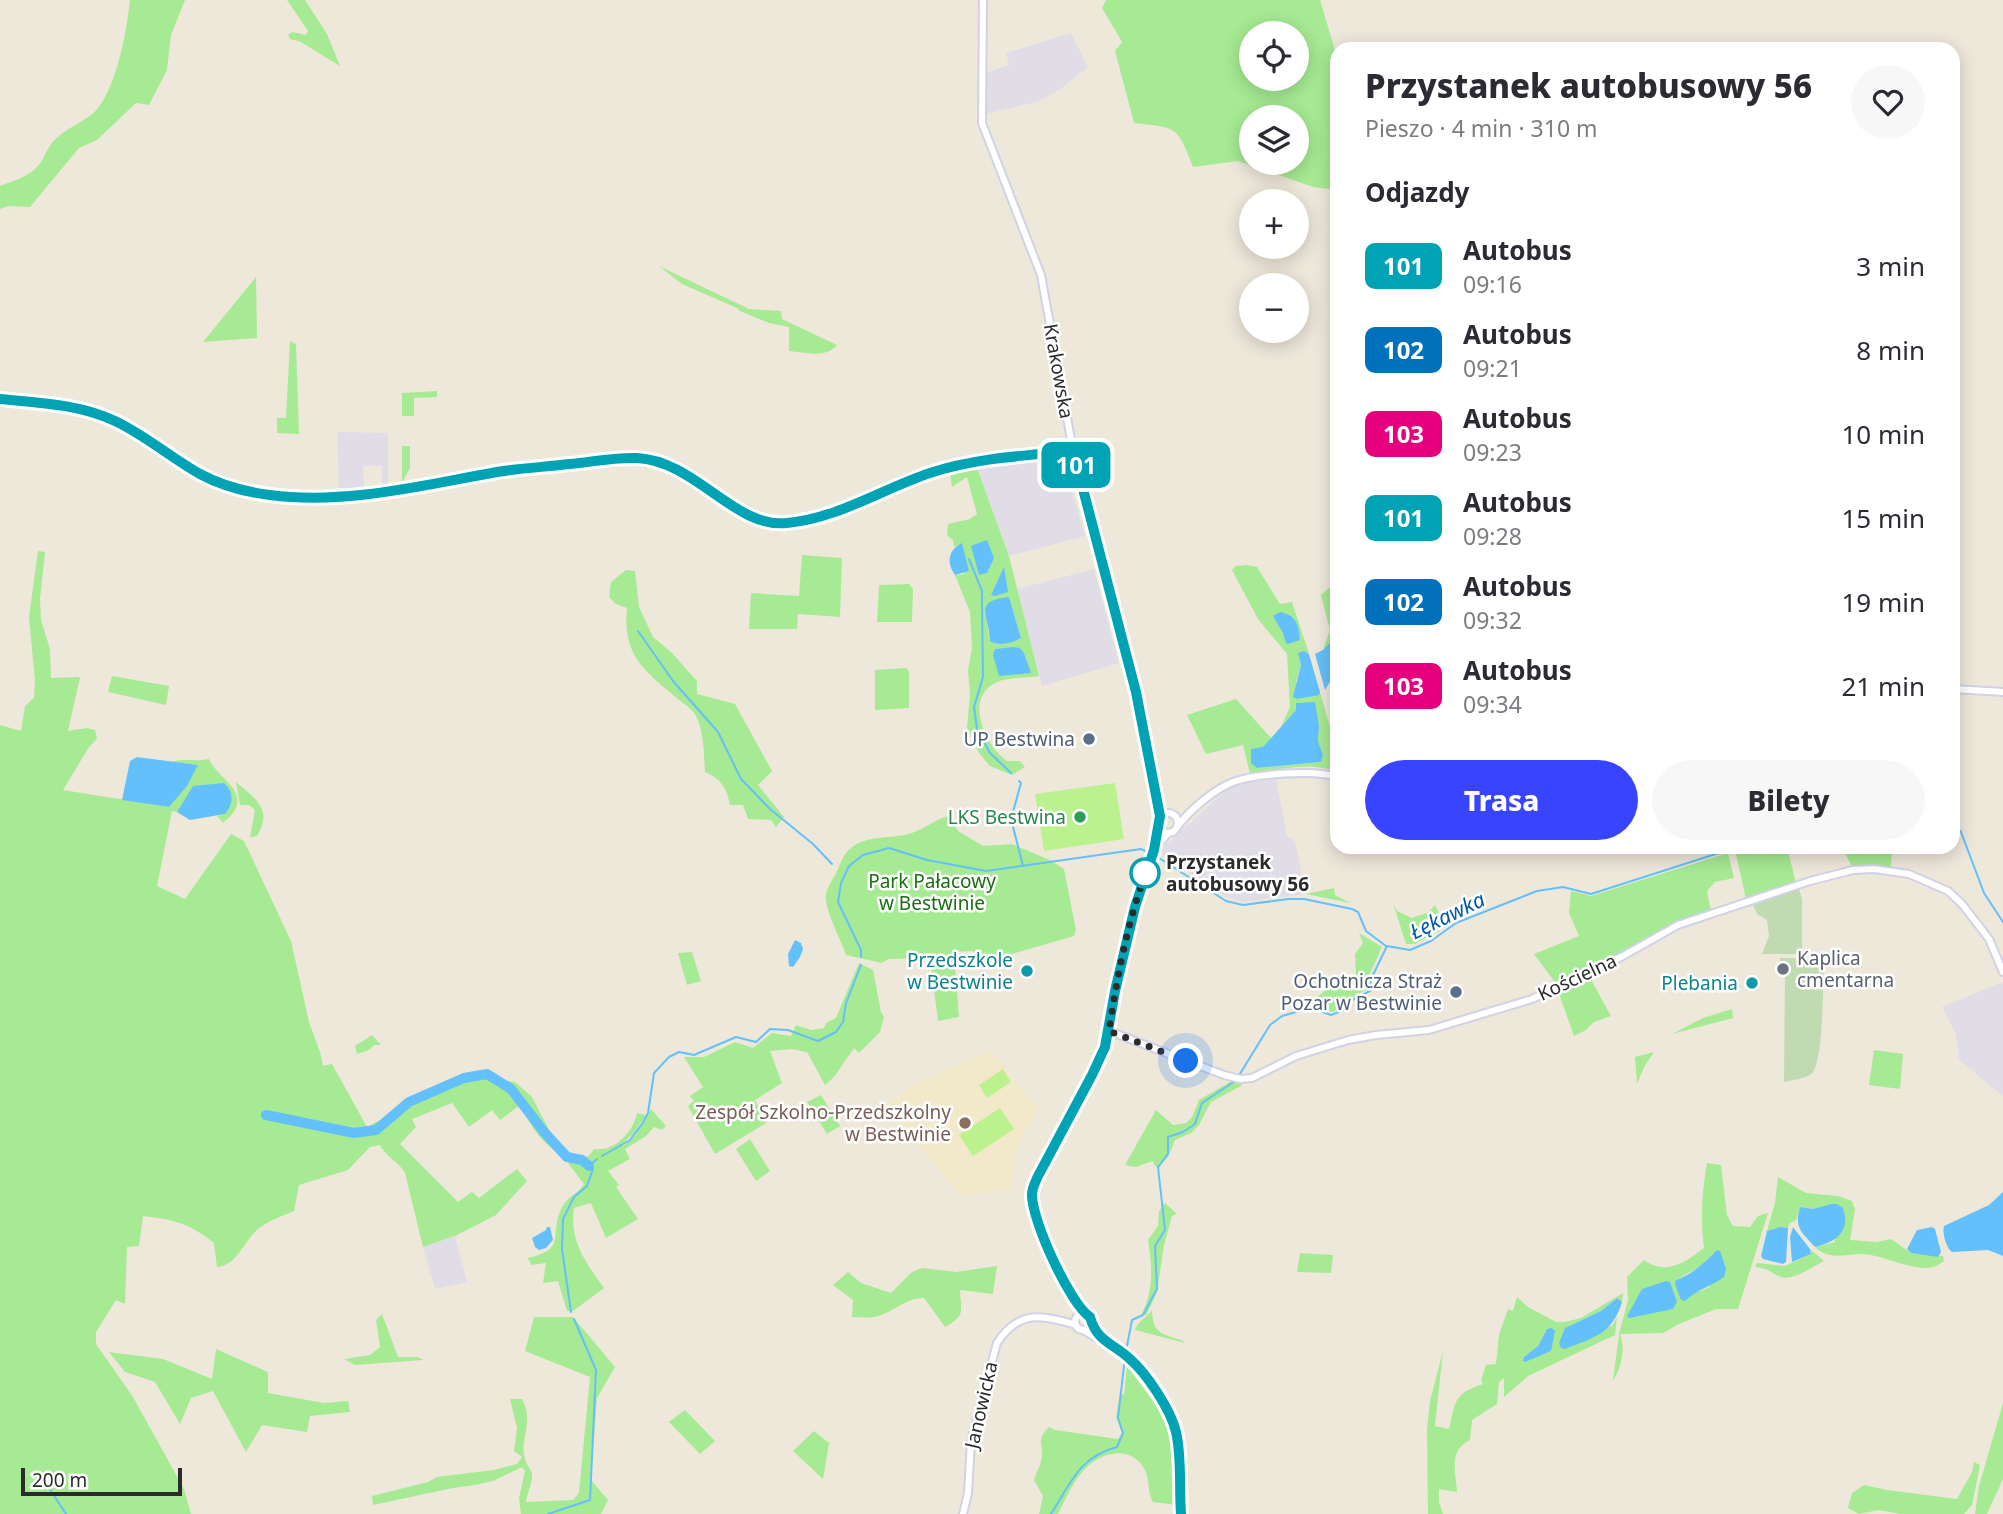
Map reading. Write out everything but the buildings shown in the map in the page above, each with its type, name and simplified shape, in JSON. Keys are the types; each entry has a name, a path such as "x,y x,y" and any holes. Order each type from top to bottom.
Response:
{"street":[{"name":"Krakowska","path":"982,0 982,123 1041,275 1067,445 1077,466 1136,692 1160,816"},
{"path":"0,398 81,410 113,420 200,474 226,486 267,495 310,498 400,490 514,470 629,458 650,460 676,468 757,519 778,524 792,523 850,507 943,469 1039,453 1067,445 1077,466"},
{"path":"1960,689 2003,692"},
{"path":"1154,850 1168,833 1223,788 1242,780 1313,772 1330,776"},
{"name":"Krakowska","path":"1156,786 1163,805 1171,813"},
{"path":"1104,1340 1091,1323 1090,1317 1084,1314 1071,1296 1039,1228 1032,1193 1037,1178 1099,1062 1109,1031 1115,991 1135,907 1154,850 1160,816 1178,814 1197,807"},
{"path":"1171,813 1177,819 1177,827"},
{"path":"1158,827 1168,833"},
{"name":"Kościelna","path":"1109,1031 1237,1078 1252,1078 1296,1056 1348,1040 1429,1030 1532,999 1623,956 1678,925 1810,881 1853,870 1899,872 1923,879 1948,891 1962,904 1989,939 2003,972"},
{"path":"1071,1296 1076,1321 1083,1330 1129,1357 1167,1409 1176,1431 1181,1514"},
{"path":"1076,1321 1084,1314"},
{"name":"Janowicka","path":"963,1514 968,1493 971,1441 997,1343 1006,1331 1028,1317 1076,1321"},
{"path":"1083,1330 1091,1323"}],"shaded area":[{"path":"1071,33 1088,67 1040,101 985,114 986,73 1009,65 1006,53"},
{"path":"337,432 388,433 388,485 382,486 382,466 363,466 364,489 339,490"},
{"path":"1038,458 1066,471 1085,536 1009,556 977,468"},
{"path":"1094,569 1119,663 1042,686 1017,589"},
{"path":"1276,779 1287,837 1295,841 1306,894 1243,902 1226,897 1158,852 1224,792 1238,784"},
{"path":"2003,982 2003,1096 1959,1060 1956,1034 1942,1007"},
{"name":"Zespół Szkolno-Przedszkolny w Bestwinie","path":"991,1051 1039,1110 1021,1137 1011,1190 961,1196 884,1105 922,1080"},
{"path":"457,1235 467,1282 435,1289 423,1247"}],"green space":[{"path":"130,0 185,0 171,35 167,70 149,105 136,103 97,140 79,148 30,207 8,206 0,209 0,186 34,170 55,140 94,112 105,98 120,56"},
{"path":"287,0 305,0 327,34 340,66 301,42 290,39 288,35 292,32 306,35 308,31"},
{"path":"1106,0 1320,0 1333,42 1330,42 1330,189 1313,187 1278,175 1309,175 1309,105 1239,105 1239,161 1193,167 1183,143 1174,131 1134,123 1115,51 1122,42 1102,8"},
{"path":"659,266 749,309 781,311 782,319 837,345 821,353 789,351 789,327 769,323 682,284"},
{"path":"256,277 257,338 203,342"},
{"path":"290,341 296,344 299,434 277,433 277,418 286,418"},
{"path":"437,391 437,397 414,398 414,416 402,416 402,393"},
{"path":"402,446 410,446 410,468 402,483"},
{"path":"977,468 1009,556 1039,676 995,683 986,690 981,700 981,722 991,745 1007,761 1020,761 1025,767 1012,775 990,766 979,753 967,728 970,694 968,670 972,648 970,612 955,575 964,574 961,544 954,547 953,540 947,535 948,524 970,519 977,514 967,477 952,487 950,473","holes":["1009,597 1021,638 1006,644 993,643 990,641 985,612","1012,647 1024,653 1030,673 1010,674 995,649"]},
{"path":"38,551 45,552 40,599 41,620 50,649 51,678 80,677 68,731 87,728 95,730 97,739 89,747 63,790 169,807 198,765 171,762 209,759 237,795 233,813 223,823 217,816 225,814 193,787 177,812 172,811 157,886 185,899 231,834 244,841 291,941 309,1022 323,1066 332,1064 367,1127 441,1087 490,1071 501,1080 515,1082 532,1097 556,1143 571,1156 566,1158 544,1141 520,1105 500,1120 492,1110 469,1127 452,1103 412,1119 416,1127 400,1144 458,1202 472,1192 479,1198 517,1169 527,1181 496,1215 457,1235 423,1247 405,1173 380,1145 370,1147 348,1170 299,1185 294,1211 258,1229 235,1258 224,1266 217,1267 214,1243 197,1231 173,1221 143,1216 139,1246 127,1247 125,1304 116,1300 96,1332 96,1344 133,1397 184,1489 191,1514 0,1514 0,725 21,731 25,706 34,698 29,617"},
{"path":"802,555 842,558 840,617 798,614 797,629 749,629 751,593 799,596"},
{"path":"1236,566 1257,567 1280,604 1292,602 1309,654 1304,651 1300,659 1296,682 1318,695 1320,692 1330,727 1330,770 1305,767 1250,774 1243,745 1206,754 1187,715 1236,699 1271,738 1252,763 1257,768 1321,762 1323,755 1318,741 1319,726 1296,710 1281,727 1290,707 1287,654 1258,619 1232,570"},
{"path":"626,570 635,571 639,607 653,637 672,653 697,681 697,694 735,704 772,771 758,785 784,817 776,827 771,820 748,819 743,805 730,805 722,785 705,772 702,738 696,715 655,680 638,661 628,638 627,608 616,604 609,597 611,582"},
{"path":"909,584 913,589 912,622 877,622 879,585"},
{"path":"1330,587 1330,630 1321,595"},
{"path":"1330,630 1330,642 1323,650"},
{"path":"906,668 909,671 909,708 875,710 875,670"},
{"path":"112,676 169,686 166,705 108,692"},
{"path":"236,782 256,799 263,812 262,827 257,836 250,837 255,810 249,805 240,805"},
{"name":"LKS Bestwina","path":"1115,783 1124,839 1044,851 1035,794"},
{"name":"Park Pałacowy w Bestwinie","path":"948,816 958,831 983,846 1012,844 1064,869 1076,930 1074,936 998,958 971,951 954,952 959,1017 938,1021 930,958 888,959 882,963 846,955 830,916 826,894 844,856 856,844 909,834"},
{"path":"1725,854 1728,854 1734,878 1715,882 1707,891 1711,912 1557,985 1534,954 1579,936 1569,913 1571,891 1591,896"},
{"path":"1736,854 1789,854 1796,883 1746,899"},
{"path":"1845,854 1892,854 1891,868 1853,868"},
{"path":"1334,888 1335,895 1350,903 1306,894"},
{"path":"1799,889 1802,899 1802,954 1762,954 1769,936 1767,920 1757,914 1753,905"},
{"path":"1393,903 1397,911 1412,918 1429,912 1435,905 1446,927 1415,944 1406,944"},
{"path":"1359,933 1382,947 1368,978 1368,989 1332,1012 1309,1003 1331,987 1356,976 1355,954 1363,943"},
{"path":"692,952 701,981 687,985 678,953"},
{"path":"1780,958 1824,959 1821,1039 1815,1067 1808,1076 1784,1082 1785,974 1780,973"},
{"path":"859,963 873,970 884,1017 880,1032 859,1053 854,1048 834,1077 825,1085 807,1052 792,1049 770,1051 782,1083 755,1100 766,1123 715,1154 688,1106 694,1101 690,1096 703,1087 684,1057 704,1057 735,1042 753,1048 772,1033 791,1036 796,1025 811,1030 824,1028 826,1023 836,1018"},
{"path":"1589,976 1611,1016 1594,1022 1574,1036 1558,991"},
{"path":"1732,1009 1733,1018 1672,1034 1703,1018"},
{"path":"372,1035 381,1045 374,1045 357,1054 355,1046"},
{"path":"1874,1050 1903,1054 1900,1089 1869,1085"},
{"path":"1654,1052 1644,1067 1637,1084 1635,1057"},
{"path":"1003,1069 1011,1082 987,1098 979,1085"},
{"path":"1230,1082 1241,1086 1211,1102 1199,1125 1191,1133 1175,1140 1169,1155 1159,1168 1153,1161 1136,1167 1125,1165 1156,1110 1173,1125 1186,1123 1192,1117 1199,1100"},
{"path":"821,1095 840,1126 827,1134 807,1102"},
{"path":"1000,1108 1014,1129 973,1156 959,1135"},
{"path":"651,1109 666,1126 662,1130 654,1127 646,1136 625,1149 630,1159 608,1171 638,1219 606,1238 591,1203 574,1208 574,1231 580,1251 604,1288 573,1311 567,1311 558,1281 543,1283 546,1263 531,1265 528,1258 541,1254 554,1244 559,1214 564,1204 584,1184 568,1163 589,1156 594,1149 616,1144 632,1127 637,1113 646,1115 623,1146 635,1136"},
{"path":"750,1139 770,1171 756,1181 736,1149"},
{"path":"1707,1163 1721,1165 1727,1215 1733,1226 1750,1227 1758,1216 1768,1213 1738,1309 1716,1309 1663,1333 1620,1334 1622,1358 1613,1381 1619,1334 1628,1300 1627,1277 1644,1260 1652,1265 1668,1267 1683,1262 1704,1248 1702,1216","holes":["1717,1250 1710,1287 1692,1294 1676,1280 1701,1266"]},
{"path":"1778,1177 1806,1193 1838,1196 1852,1201 1855,1210 1850,1240 1877,1242 1891,1239 1911,1253 1943,1256 1944,1261 1934,1267 1925,1268 1871,1255 1826,1254 1815,1247 1835,1242 1831,1204 1813,1209 1800,1207 1796,1220 1790,1223 1788,1228 1780,1227 1767,1231 1775,1203"},
{"path":"1165,1203 1177,1214 1172,1216 1164,1245 1157,1292 1146,1316 1142,1313 1149,1296 1151,1278 1148,1240 1158,1226 1159,1211"},
{"path":"1810,1249 1824,1261 1797,1275 1786,1278 1755,1267 1757,1263 1785,1266 1811,1254"},
{"path":"1300,1253 1333,1255 1331,1273 1297,1272"},
{"path":"997,1266 993,1294 960,1290 961,1312 945,1327 924,1298 907,1302 877,1316 852,1317 853,1300 833,1285 848,1272 861,1283 891,1293 912,1272 922,1268 956,1272"},
{"path":"1623,1293 1622,1302 1617,1298 1601,1311 1565,1328 1612,1326 1617,1317 1615,1335 1528,1376 1504,1397 1504,1378 1499,1382 1497,1404 1472,1420 1470,1440 1463,1444 1456,1456 1457,1492 1439,1489 1443,1514 1428,1514 1427,1429 1430,1401 1443,1351 1435,1426 1449,1429 1457,1400 1466,1391 1483,1384 1481,1380 1486,1365 1496,1364 1499,1335 1508,1309 1513,1311 1517,1297 1528,1307 1556,1322 1581,1318","holes":["1547,1329 1551,1351 1523,1361 1524,1357 1538,1346"]},
{"path":"1152,1310 1154,1324 1160,1332 1185,1343 1135,1330"},
{"path":"382,1314 398,1357 418,1357 423,1360 355,1365 344,1359 370,1355 380,1347 376,1320"},
{"path":"534,1317 573,1317 615,1367 597,1398 591,1480 608,1500 601,1514 521,1514 519,1498 525,1471 522,1467 493,1481 373,1505 372,1496 428,1482 437,1477 494,1470 517,1464 522,1457 514,1451 517,1428 510,1399 522,1399 526,1408 524,1451 532,1477 526,1502 573,1500 579,1493 590,1377 525,1351"},
{"path":"216,1349 268,1372 268,1393 324,1403 348,1401 350,1412 310,1416 307,1432 262,1425 246,1452 213,1391 191,1398 180,1424 155,1382 125,1372 109,1352 163,1359 212,1379"},
{"path":"1127,1366 1164,1416 1174,1450 1176,1505 1153,1502 1147,1474 1140,1462 1126,1454 1118,1453 1102,1457 1083,1471 1058,1514 1039,1514 1043,1496 1034,1480 1042,1459 1043,1434 1049,1427 1118,1439 1122,1433 1116,1417 1120,1393 1124,1395"},
{"path":"2003,1403 2003,1479 1987,1514 1975,1514 1979,1486"},
{"path":"685,1410 715,1441 700,1454 669,1422"},
{"path":"814,1431 829,1443 823,1479 793,1451"},
{"path":"1974,1462 1980,1465 1972,1505 1964,1514 1901,1514 1878,1510 1859,1514 1848,1508 1852,1493 1864,1485 1957,1499 1972,1472"}],"water":[{"path":"987,540 994,558 987,573 979,575 971,546"},
{"path":"962,543 969,571 955,575 950,566 950,557 954,549"},
{"path":"1004,567 1008,592 991,595"},
{"path":"1009,597 1021,638 1006,644 993,643 990,641 986,606 990,602"},
{"path":"1280,612 1296,622 1300,640 1286,643 1273,616"},
{"path":"1330,642 1330,682 1325,690 1315,654"},
{"path":"1020,648 1024,653 1031,673 999,676 993,655 995,649"},
{"path":"1304,651 1309,654 1320,692 1319,695 1297,699 1293,697 1301,665 1298,653"},
{"path":"1315,702 1319,726 1318,741 1323,755 1321,762 1257,768 1251,763 1251,749 1263,747 1296,710 1296,703"},
{"path":"137,757 198,765 187,786 169,807 122,800 130,761"},
{"path":"224,783 232,798 225,814 190,820 177,812 193,786"},
{"path":"795,940 801,943 803,949 793,967 789,966 788,954"},
{"path":"2003,1192 2003,1256 1988,1250 1952,1252 1945,1240 1944,1226 1989,1205"},
{"path":"1831,1204 1843,1208 1843,1230 1835,1239 1815,1247 1798,1225 1800,1207 1813,1209"},
{"path":"550,1227 553,1240 546,1248 539,1250 532,1238"},
{"path":"1780,1227 1788,1228 1786,1262 1783,1264 1763,1259 1761,1256 1767,1231"},
{"path":"1793,1227 1811,1254 1792,1262 1790,1237"},
{"path":"1932,1227 1935,1229 1941,1252 1938,1257 1911,1253 1907,1249 1917,1230"},
{"path":"1717,1250 1720,1251 1726,1269 1724,1277 1685,1301 1681,1300 1676,1280 1703,1264"},
{"path":"1670,1282 1677,1302 1673,1309 1629,1318 1627,1316 1642,1289"},
{"path":"1617,1298 1622,1302 1613,1322 1607,1328 1585,1341 1561,1348 1559,1343 1565,1328 1601,1311"},
{"path":"1552,1328 1555,1331 1551,1351 1523,1361 1524,1357 1538,1346 1547,1329"}],"waterway":[{"path":"969,559 982,591 983,677 974,707 977,729 990,753 1011,773"},
{"path":"638,631 673,681 718,732 741,779 770,809 813,844 832,864"},
{"path":"1019,781 1021,783 1011,819 1023,866"},
{"name":"Łękawka","path":"1960,831 1984,893 2003,922"},
{"path":"861,957 861,950 838,902 841,883 849,866 863,855 889,848 927,860 986,871 1141,849 1151,854"},
{"name":"Łękawka","path":"1238,1077 1270,1025 1282,1016 1303,1010 1317,1010 1331,1015 1344,1010 1352,1000 1370,991 1371,979 1387,946 1410,950 1431,941 1456,923 1537,891 1563,887 1591,894 1716,854"},
{"path":"1156,856 1226,901 1243,905 1304,899 1352,909 1358,912 1366,931 1386,946"},
{"path":"602,1156 630,1140 642,1124 648,1113 654,1073 669,1057 679,1052 694,1055 736,1037 756,1042 770,1029 788,1030 818,1041 836,1032 843,1022 846,1003 861,965"},
{"path":"266,1115 354,1133 376,1130 409,1102 464,1078 487,1074 511,1089 567,1157 582,1160 589,1166"},
{"name":"Łękawka","path":"1126,1351 1132,1320 1143,1315 1157,1289 1155,1246 1165,1230 1158,1167 1168,1154 1168,1137 1195,1124 1202,1103 1235,1081"},
{"path":"571,1312 562,1249 563,1219 574,1197 587,1186 593,1169 589,1166 597,1159"},
{"path":"548,1514 590,1500 596,1370 574,1319"},
{"name":"Łękawka","path":"1051,1514 1085,1464 1104,1451 1117,1447 1123,1433 1118,1418 1125,1357"},
{"path":"47,1485 66,1514"}],"bus line":[{"name":"101","path":"0,399 60,405 93,413 133,431 214,481 240,490 296,498 359,496 506,471 640,458 676,468 741,511 768,523 778,524 792,523 850,507 921,476 959,465 1062,452 1077,466 1136,692 1160,816 1154,850 1135,907 1105,1047 1037,1178 1032,1193 1039,1228 1070,1294 1084,1314 1090,1317 1091,1323 1104,1340 1129,1357 1167,1409 1178,1444 1181,1514"}],"place":[{"name":"UP Bestwina","path":"1089,739"},
{"name":"LKS Bestwina","path":"1080,817"},
{"name":"Przystanek autobusowy 56","path":"1145,873"},
{"name":"Kaplica cmentarna","path":"1783,969"},
{"name":"Przedszkole w Bestwinie","path":"1027,971"},
{"name":"Plebania","path":"1752,983"},
{"name":"Ochotnicza Straż Pozar w Bestwinie","path":"1456,992"},
{"name":"Zespół Szkolno-Przedszkolny w Bestwinie","path":"965,1123"}],"route":[{"path":"1145,873 1147,869 1115,991 1109,1031 1186,1061"}]}
